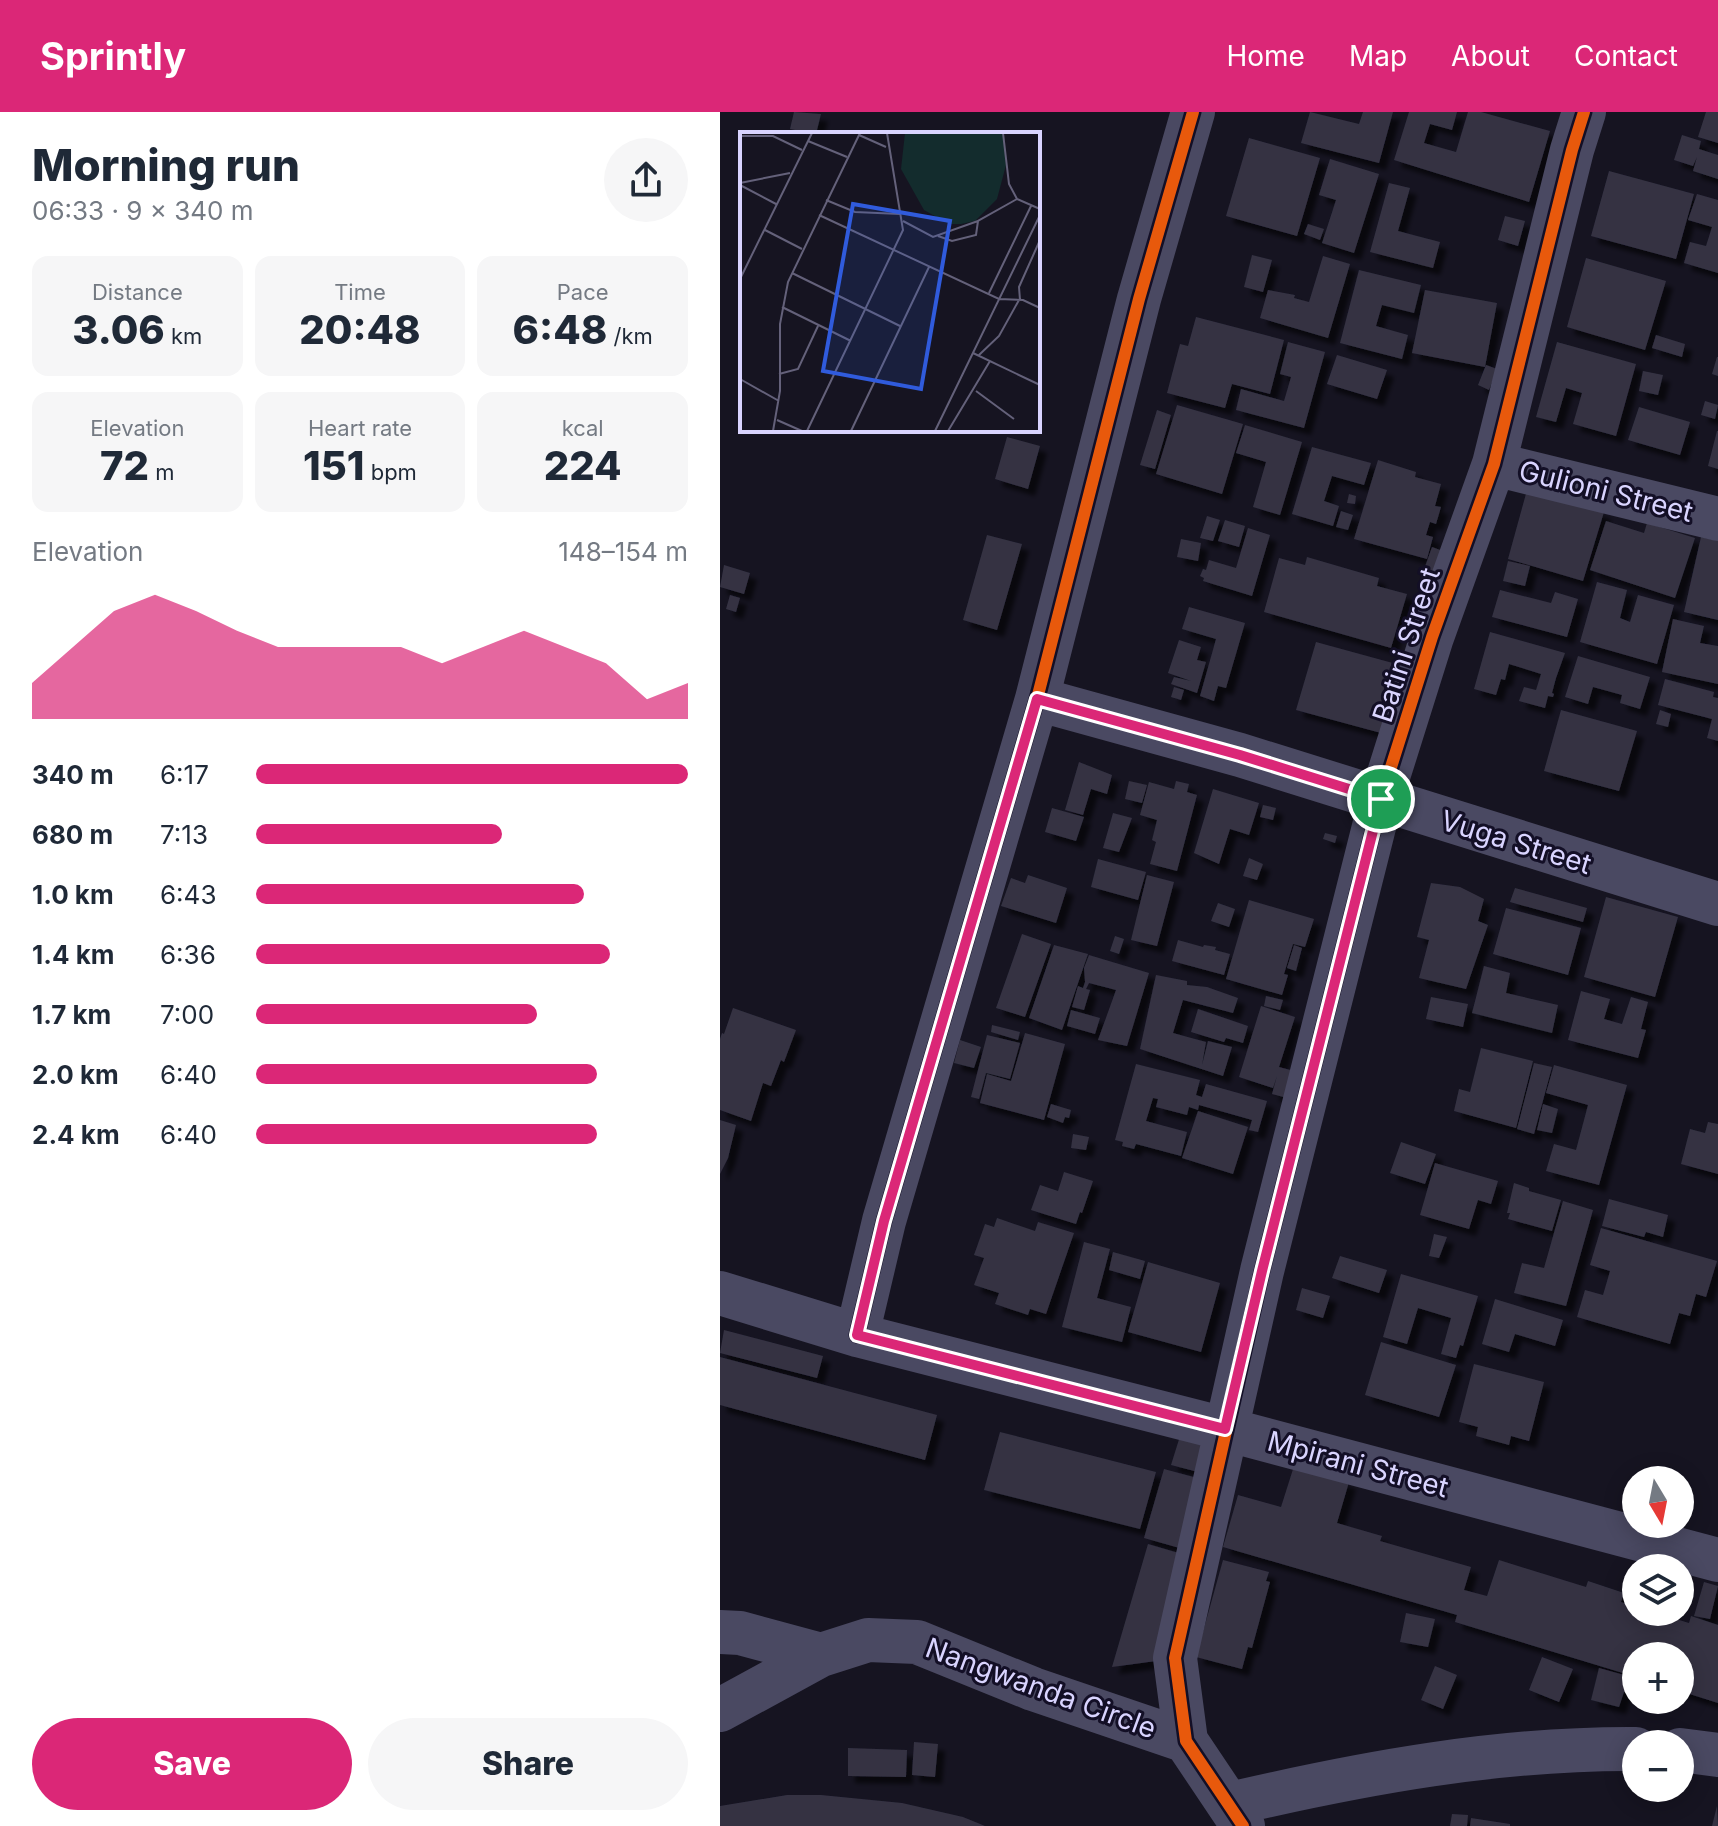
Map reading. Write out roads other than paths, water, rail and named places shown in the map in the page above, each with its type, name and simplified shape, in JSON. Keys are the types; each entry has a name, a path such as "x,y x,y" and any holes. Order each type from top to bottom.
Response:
{"street":[{"path":"857,1335 884,1221 1037,699 1139,299 1193,112"},
{"name":"Batini Street","path":"1225,1429 1381,799 1432,637 1494,464 1584,112"},
{"name":"Gulioni Street","path":"1494,464 1718,519"},
{"name":"Vuga Street","path":"1037,699 1240,755 1718,904"},
{"name":"Mpirani Street","path":"720,1293 857,1335 1718,1560"},
{"name":"Nangwanda Circle","path":"1225,1429 1175,1658 1186,1741 1236,1815"},
{"path":"720,1632 740,1633 821,1655"},
{"name":"Nangwanda Circle","path":"720,1710 821,1655 868,1640 917,1642 1033,1689 1186,1741"},
{"path":"1236,1815 1323,1782 1471,1759 1582,1749 1622,1749"},
{"path":"1694,1752 1718,1755"}]}
